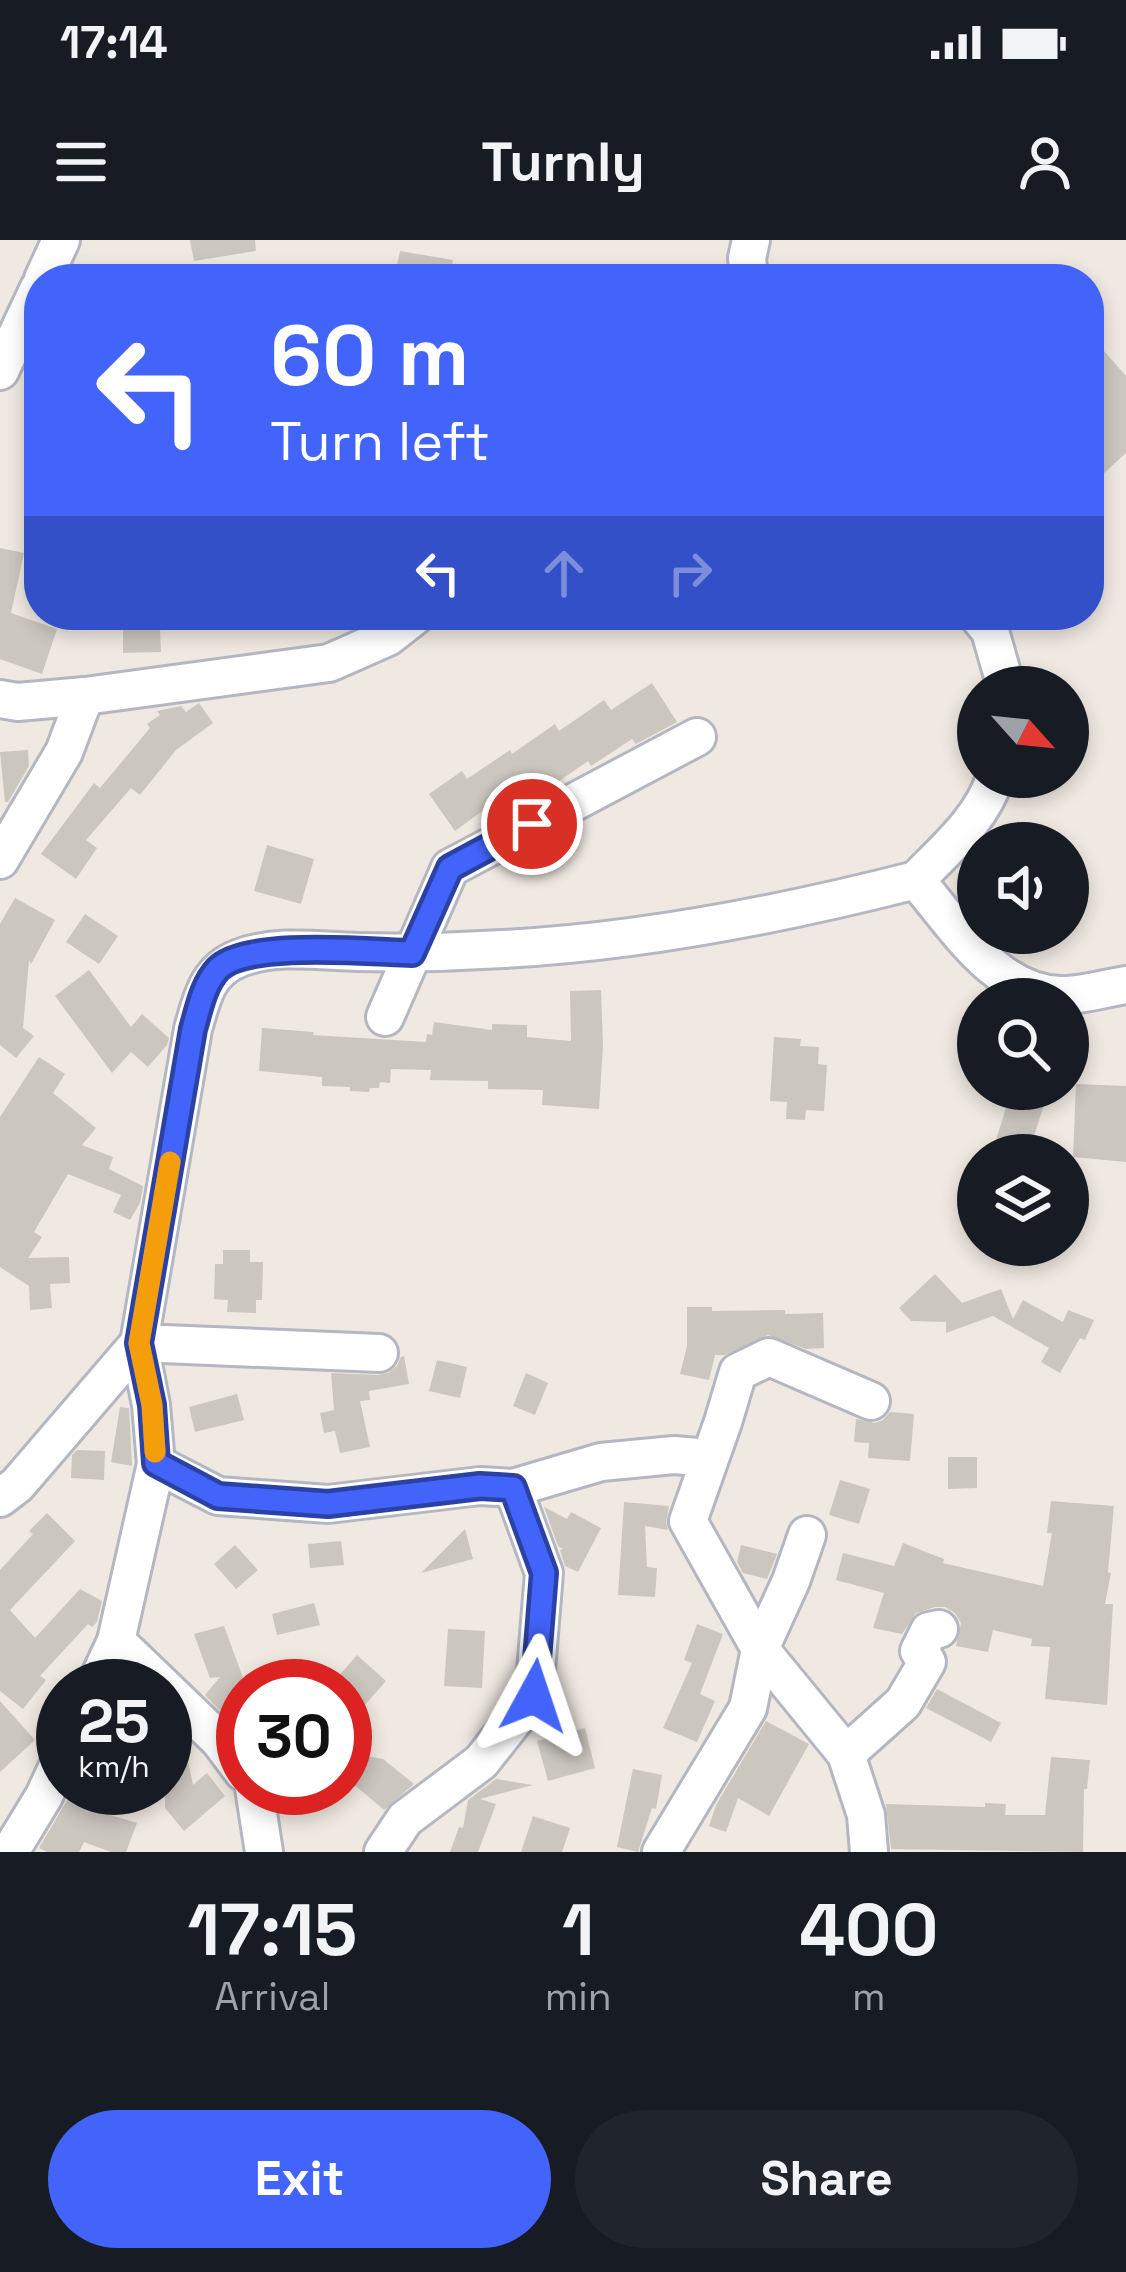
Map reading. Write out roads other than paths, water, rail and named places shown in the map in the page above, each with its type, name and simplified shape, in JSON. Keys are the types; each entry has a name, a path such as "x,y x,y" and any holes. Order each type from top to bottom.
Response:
{"street":[{"path":"0,371 24,320"},
{"path":"0,700 85,696 328,663 397,630"},
{"path":"989,630 1000,666"},
{"path":"0,860 64,752 85,696"},
{"path":"385,1018 450,868 697,737"},
{"path":"108,1659 116,1641 156,1463 152,1405 139,1343 193,1029 206,987 220,966 267,951 508,949 638,935 830,902 916,880 963,832 985,798"},
{"path":"916,880 987,962 1009,980 1036,992 1065,996 1126,985"},
{"path":"6,1482 139,1343 379,1353"},
{"path":"868,1852 866,1815 846,1754 760,1648 688,1521 738,1372 769,1358 871,1401"},
{"path":"156,1463 218,1496 328,1504 480,1486 513,1488 601,1462 674,1455 709,1458"},
{"path":"383,1852 405,1819 481,1762 534,1696 544,1573 513,1488"},
{"path":"661,1852 748,1708 760,1648 807,1535"},
{"path":"846,1754 903,1703 927,1662 919,1651 929,1631 939,1629"},
{"path":"116,1641 135,1659"},
{"path":"192,1714 216,1737"},
{"path":"10,1852 36,1809"},
{"path":"258,1815 264,1852"}]}
